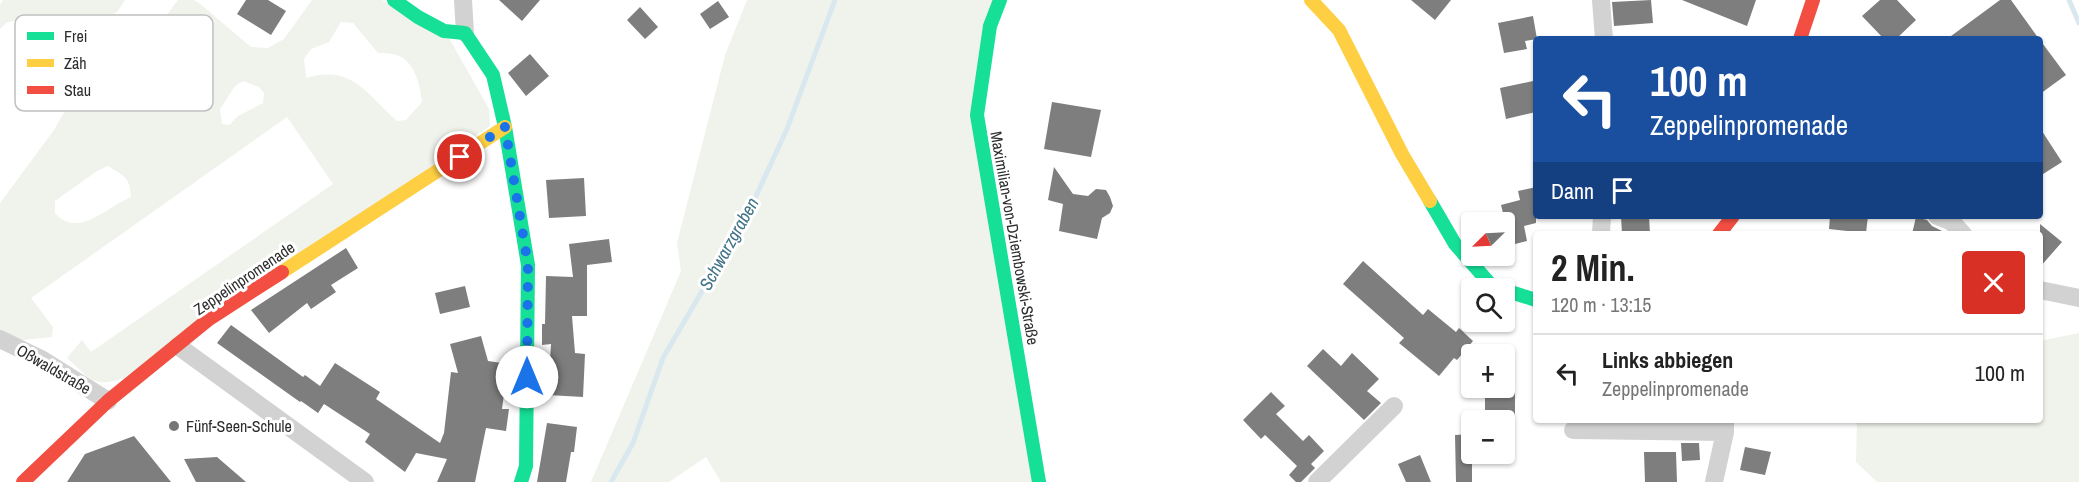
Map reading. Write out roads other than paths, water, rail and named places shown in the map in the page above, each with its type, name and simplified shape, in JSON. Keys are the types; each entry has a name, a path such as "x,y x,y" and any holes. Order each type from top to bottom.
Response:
{"street":[{"path":"393,0 444,31 465,33"},
{"path":"463,0 465,33 493,75 505,127 528,265 526,466 521,482"},
{"name":"Maximilian-von-Dziembowski-Straße","path":"1000,0 990,26 977,115 1039,482"},
{"path":"1311,0 1339,30 1402,154 1455,244 1485,278"},
{"path":"1602,0 1604,36"},
{"path":"1801,36 1813,0"},
{"name":"Zeppelinpromenade","path":"23,482 108,401 208,320 505,127"},
{"path":"1944,219 1952,222 1960,231"},
{"path":"2043,291 2077,298"},
{"path":"1515,293 1533,299"},
{"name":"Oßwaldstraße","path":"0,339 41,359 108,401"},
{"path":"178,346 365,482"},
{"path":"1317,482 1394,406"},
{"path":"1573,430 1725,426 1714,482"}],"waterway":[{"name":"Schwarzgraben","path":"611,482 633,443 663,358 750,209 787,129 835,0"},
{"path":"2069,0 2079,23"}],"place":[{"name":"Fünf-Seen-Schule","path":"174,426"}]}
